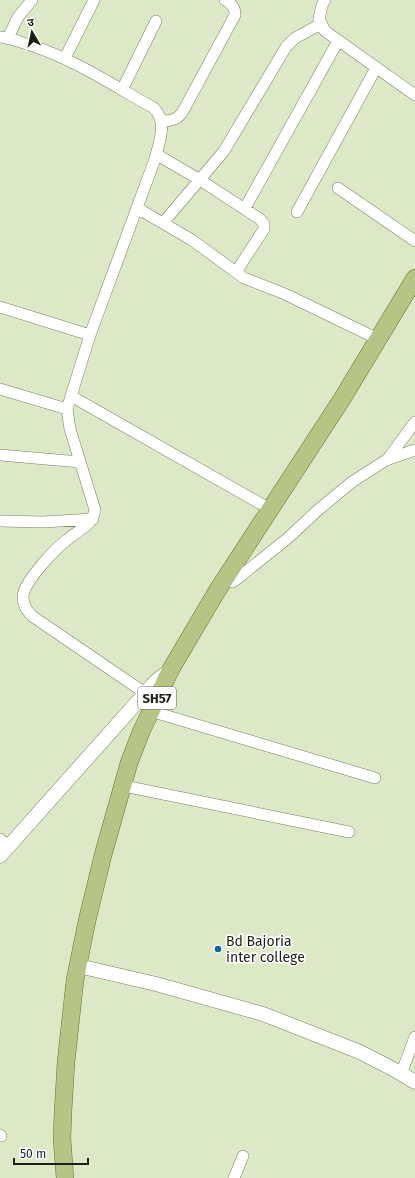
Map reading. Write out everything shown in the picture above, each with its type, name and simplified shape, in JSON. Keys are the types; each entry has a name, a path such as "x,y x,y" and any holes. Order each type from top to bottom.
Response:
{"main road":[{"name":"SH57","path":"65,1178 62,1125 66,1062 75,980 87,921 105,847 129,764 141,732 217,591 270,508 346,398 378,339 413,289"},
{"name":"SH57","path":"73,1178 71,1136 74,1062 87,968 111,855 135,766 176,668 233,582 413,289"}],"street":[{"path":"32,0 4,37 65,58 154,108 158,112 162,121 162,133 156,154 90,334 67,409 67,419 95,510 93,519 67,540 42,564 27,584 23,596 24,606 32,616 146,693"},
{"path":"65,58 94,0"},
{"path":"162,121 174,120 182,113 235,15 235,10 231,3 225,0"},
{"path":"325,0 322,5 319,19 325,31 415,95"},
{"path":"122,90 156,21"},
{"path":"163,223 224,151 286,47 295,38 321,24"},
{"path":"245,208 338,41"},
{"path":"297,212 376,68"},
{"path":"156,154 245,208 260,219 264,224 264,229 236,272"},
{"path":"338,188 415,241"},
{"path":"137,208 192,240 244,278 285,294 378,339"},
{"path":"0,307 90,334"},
{"path":"0,389 67,409"},
{"path":"71,396 270,508"},
{"path":"386,460 415,422"},
{"path":"233,582 288,538 335,495 352,482 386,460 415,450"},
{"path":"0,455 80,462"},
{"path":"0,521 43,522 93,519"},
{"path":"3,847 156,681 176,668"},
{"path":"157,714 375,778"},
{"path":"129,787 349,832"},
{"path":"87,968 156,984 263,1014 360,1052 415,1082"},
{"path":"401,1074 415,1038"},
{"path":"234,1178 243,1156"}],"place":[{"name":"Bd Bajoria inter college","path":"218,949"}]}
